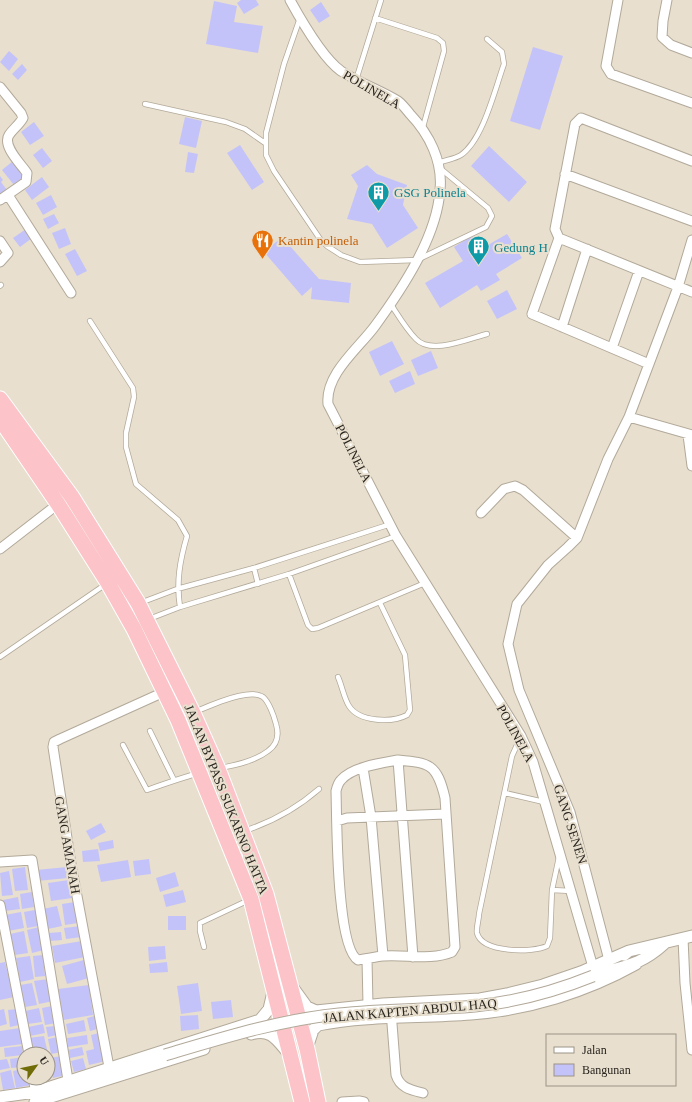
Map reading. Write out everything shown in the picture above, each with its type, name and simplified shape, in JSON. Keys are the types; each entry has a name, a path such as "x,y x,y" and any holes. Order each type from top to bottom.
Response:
{"highway":[{"name":"JALAN BYPASS SUKARNO HATTA","path":"0,399 72,497 138,603 148,620 193,713 218,769 266,894 307,1049 318,1102"},
{"name":"JALAN BYPASS SUKARNO HATTA","path":"0,420 58,504 108,583 134,629 178,720 251,899 302,1102"}],"street":[{"name":"POLINELA","path":"290,0 300,18 324,53 340,70 356,80 399,101 423,127 430,140 438,165 441,189 438,205 430,231 417,260 375,325 337,374 328,390 328,404 396,536 521,736 533,762 546,803 594,972"},
{"path":"618,0 606,66 607,71 611,74 692,104"},
{"path":"668,0 663,21 662,38 671,45 692,53"},
{"path":"0,87 21,113 23,118 8,136 6,141 9,148 27,173 28,178 26,182 4,197 71,293"},
{"path":"649,364 532,314 559,238 555,229 565,174 575,124 581,118 692,161"},
{"path":"565,174 692,221"},
{"path":"559,238 692,292"},
{"name":"GANG SENEN","path":"610,960 570,812 518,690 508,644 517,604 548,565 577,538 608,459 629,417 678,287 692,240"},
{"path":"0,241 8,253 0,262"},
{"path":"562,327 587,249"},
{"path":"612,348 639,271"},
{"path":"629,417 690,435 692,466"},
{"path":"481,513 504,489 515,486 523,490 577,538"},
{"path":"0,548 58,504"},
{"name":"GANG AMANAH","path":"109,1067 71,864 53,747 54,742 60,739 164,692"},
{"path":"398,760 413,957"},
{"path":"398,760 424,762 432,768 442,786 445,798 455,947 449,953 413,957 383,956 358,960 354,958 351,953 344,929 340,894 336,791 340,781 348,774 375,764 398,760"},
{"path":"363,768 371,818 383,956"},
{"path":"337,821 347,818 445,814"},
{"path":"0,862 32,860 68,1080"},
{"path":"0,905 27,1046"},
{"path":"664,944 688,937 684,983 692,1050"},
{"name":"JALAN KAPTEN ABDUL HAQ","path":"150,1063 165,1055 250,1029 338,1014 476,1006 505,1002 547,992 594,972 629,951 664,944"},
{"name":"JALAN KAPTEN ABDUL HAQ","path":"594,972 636,964 654,953 664,944"},
{"path":"290,982 307,1007 316,1011 391,1003 480,999 514,993 594,972 610,960 629,951"},
{"path":"0,956 10,954"},
{"path":"367,959 368,1005"},
{"path":"307,1049 313,1030 318,1025 391,1017 472,1014 518,1008 561,996 618,974 636,964"},
{"name":"JALAN KAPTEN ABDUL HAQ","path":"37,1099 68,1080 260,1020 270,1005 274,986"},
{"path":"514,993 511,998 512,1003 518,1008"},
{"path":"391,1003 396,1075 398,1083 409,1090 423,1093"},
{"path":"324,1010 318,1017 321,1022 326,1024"},
{"path":"248,1023 253,1024 255,1027 255,1030 251,1034"},
{"name":"JALAN KAPTEN ABDUL HAQ","path":"0,1097 37,1099 150,1063 261,1032 269,1033 278,1041 291,1057"},
{"path":"142,1056 150,1063"},
{"path":"35,1086 37,1099"},
{"path":"342,1102 359,1100 364,1102"}],"lane":[{"path":"356,80 381,0"},
{"path":"300,18 284,64 265,143 266,155 274,171 320,239 327,246 341,255 360,262 417,260 486,227 492,219 488,208 438,165 460,156 471,146 478,136 504,64 502,52 487,39"},
{"path":"376,18 437,38 443,43 444,51 423,127"},
{"path":"145,104 226,122 245,129 265,143"},
{"path":"390,303 416,340 433,348 487,334"},
{"path":"90,321 133,388 134,397 126,433 126,447 136,484 178,520 188,536 180,562 177,589 180,607"},
{"path":"138,603 177,589 254,568 391,524"},
{"path":"148,620 180,607 289,574 396,536"},
{"path":"254,568 258,584"},
{"path":"289,574 308,625 312,628 318,628 426,583"},
{"path":"0,657 108,583"},
{"path":"338,677 349,706 356,713 382,719 395,719 407,715 410,710 405,655 380,603"},
{"path":"123,745 146,790 200,772 242,763 268,751 275,743 278,731 270,708 263,698 251,694 212,704 178,720"},
{"path":"150,731 174,780"},
{"path":"521,736 512,756 479,914 477,933 481,939 500,948 526,951 539,950 547,946 550,938 552,890 559,853"},
{"path":"242,831 268,823 309,798 319,789"},
{"path":"505,793 546,803"},
{"path":"552,890 571,891"},
{"path":"204,947 200,931 200,923 251,899"}],"building":[{"path":"241,0 256,0 259,5 244,14 237,3"},
{"path":"214,1 237,6 234,22 263,26 258,53 206,44"},
{"path":"321,2 330,16 319,23 310,10"},
{"path":"533,47 563,56 540,130 510,121"},
{"path":"9,51 18,59 9,71 0,62"},
{"path":"22,64 27,70 18,80 12,74"},
{"path":"185,117 202,121 196,148 179,144"},
{"path":"34,122 44,136 30,145 21,132"},
{"path":"240,145 264,182 252,190 227,153"},
{"path":"489,146 527,182 509,202 471,166"},
{"path":"42,148 52,161 43,168 33,155"},
{"path":"188,152 198,154 194,173 185,172"},
{"path":"13,161 25,176 14,185 2,170"},
{"name":"GSG Polinela","path":"367,165 377,174 407,185 403,205 418,228 387,248 372,224 347,219 358,186 351,175"},
{"path":"0,176 3,180 1,182 7,190 0,195"},
{"path":"42,177 49,187 32,200 25,190"},
{"path":"51,195 57,207 43,215 36,203"},
{"path":"54,214 59,223 48,229 43,219"},
{"path":"65,228 71,244 59,249 52,233"},
{"path":"26,229 32,238 20,247 13,238"},
{"name":"Gedung H","path":"507,234 522,258 496,274 500,280 481,291 477,285 440,308 425,283 463,261 454,247 473,235 481,249"},
{"path":"282,237 319,279 351,283 349,303 311,299 312,287 302,296 264,252"},
{"path":"75,249 87,271 77,276 65,254"},
{"path":"507,290 517,309 497,319 487,301"},
{"path":"392,341 404,364 380,376 369,352"},
{"path":"431,351 438,368 418,376 411,360"},
{"path":"410,371 415,384 395,393 389,381"},
{"path":"101,823 106,832 91,840 86,831"},
{"path":"113,840 114,848 100,851 98,843"},
{"path":"98,849 100,861 83,862 82,851"},
{"path":"149,859 151,874 135,876 133,861"},
{"path":"128,860 131,877 101,882 97,865"},
{"path":"25,867 28,890 15,891 12,869"},
{"path":"67,867 68,878 37,881 36,870"},
{"path":"9,871 13,895 2,896 0,873"},
{"path":"175,872 179,886 160,892 156,878"},
{"path":"69,880 72,898 51,901 48,883"},
{"path":"183,890 186,902 166,907 163,895"},
{"path":"32,892 34,907 22,909 20,894"},
{"path":"18,897 20,909 5,911 3,900"},
{"path":"75,902 78,923 65,925 62,904"},
{"path":"57,906 62,926 48,929 43,909"},
{"path":"35,910 38,926 27,928 24,912"},
{"path":"21,912 24,928 8,931 5,915"},
{"path":"168,916 186,916 186,930 168,930"},
{"path":"81,926 82,937 66,939 64,928"},
{"path":"39,927 44,950 32,953 27,930"},
{"path":"24,931 28,953 15,955 10,934"},
{"path":"61,932 62,940 50,941 49,933"},
{"path":"82,941 85,957 55,963 52,946"},
{"path":"165,946 166,959 149,961 148,947"},
{"path":"43,955 45,976 35,977 33,956"},
{"path":"30,956 34,979 20,982 16,958"},
{"path":"84,960 89,978 67,984 62,966"},
{"path":"5,962 14,997 0,1000 0,963"},
{"path":"167,962 168,972 150,973 149,964"},
{"path":"48,979 53,1001 39,1004 34,981"},
{"path":"32,983 37,1005 25,1007 20,985"},
{"path":"198,983 202,1011 181,1014 177,986"},
{"path":"89,985 93,1015 63,1020 58,989"},
{"path":"231,1000 233,1017 213,1019 211,1002"},
{"path":"52,1006 56,1023 45,1025 42,1008"},
{"path":"39,1008 42,1022 28,1024 25,1011"},
{"path":"4,1009 7,1024 0,1026 0,1010"},
{"path":"17,1009 19,1025 10,1027 8,1010"},
{"path":"98,1015 101,1028 90,1031 87,1018"},
{"path":"198,1015 199,1029 181,1031 180,1016"},
{"path":"84,1020 86,1031 68,1034 66,1024"},
{"path":"43,1024 45,1033 30,1036 28,1027"},
{"path":"55,1026 57,1035 48,1037 46,1027"},
{"path":"20,1028 23,1044 0,1047 0,1031"},
{"path":"99,1033 106,1061 89,1065 86,1051 94,1049 91,1035"},
{"path":"87,1035 88,1044 68,1047 67,1038"},
{"path":"44,1036 46,1046 30,1046 29,1038"},
{"path":"58,1037 62,1052 56,1053 56,1046 49,1046 48,1039"},
{"path":"16,1047 16,1056 5,1057 4,1048"},
{"path":"82,1047 84,1055 70,1058 68,1050"},
{"path":"62,1056 66,1075 56,1077 56,1057"},
{"path":"16,1058 16,1068 11,1068 10,1059"},
{"path":"83,1058 86,1069 74,1072 71,1061"},
{"path":"7,1059 10,1068 0,1070 0,1060"},
{"path":"11,1070 15,1088 3,1090 0,1073"},
{"path":"16,1070 16,1086 26,1086 16,1088 13,1071"}],"place":[{"name":"GSG Polinela","path":"379,212"},
{"name":"Kantin polinela","path":"262,260"},
{"name":"Gedung H","path":"479,266"}]}
